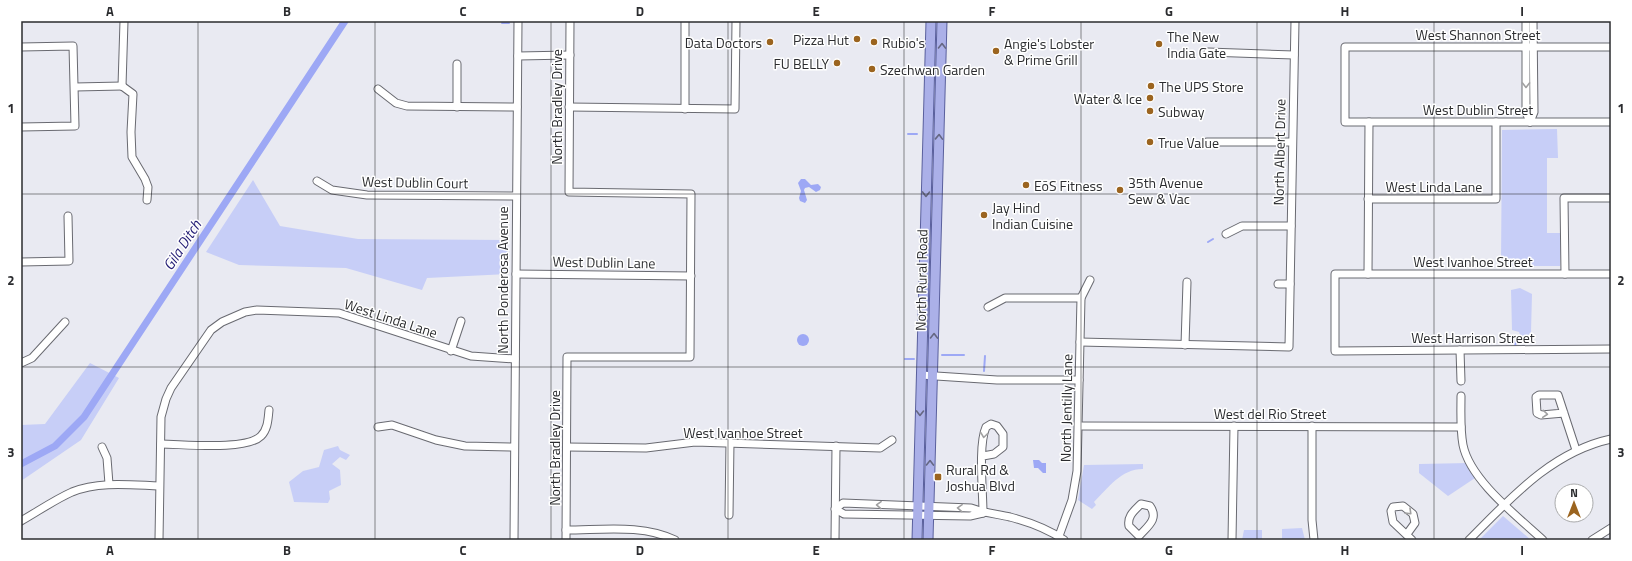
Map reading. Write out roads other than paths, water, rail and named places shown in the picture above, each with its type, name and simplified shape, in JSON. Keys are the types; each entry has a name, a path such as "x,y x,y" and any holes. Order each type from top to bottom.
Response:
{"main road":[{"name":"North Rural Road","path":"917,540 931,21"},
{"name":"North Rural Road","path":"928,540 942,21"}],"street":[{"path":"122,86 124,21"},
{"name":"North Ponderosa Avenue","path":"514,540 518,21"},
{"name":"North Bradley Drive","path":"566,540 567,357 690,356 691,276 691,194 569,192 570,21"},
{"path":"685,21 685,109"},
{"path":"569,107 735,109 736,21"},
{"name":"North Albert Drive","path":"1185,344 1289,347 1295,21"},
{"path":"1526,21 1530,47"},
{"path":"1530,122 1526,112 1533,21"},
{"path":"21,47 73,46 75,126 21,127"},
{"name":"West Shannon Street","path":"1345,122 1345,47 1611,47"},
{"path":"1208,52 1294,55"},
{"path":"518,56 570,55"},
{"path":"457,64 457,107"},
{"path":"74,87 122,86 133,94 130,132 132,157 148,187 147,200"},
{"path":"378,89 396,103 407,106 517,107"},
{"name":"West Dublin Street","path":"1345,122 1611,122"},
{"path":"1368,274 1369,122"},
{"name":"West Linda Lane","path":"1368,199 1496,199 1496,122"},
{"path":"1207,142 1292,142"},
{"name":"West Dublin Court","path":"318,181 332,190 367,195 516,196"},
{"path":"1565,274 1564,198 1611,198"},
{"path":"21,262 69,261 68,216"},
{"path":"1226,234 1242,226 1291,226"},
{"name":"West Dublin Lane","path":"516,274 691,276"},
{"name":"West Ivanhoe Street","path":"1335,351 1335,274 1611,274"},
{"name":"North Jentilly Lane","path":"1062,538 1072,500 1077,471 1081,298 1090,280"},
{"path":"1080,342 1185,344 1187,282"},
{"path":"1278,284 1290,284"},
{"path":"988,307 1005,298 1081,298"},
{"name":"West Linda Lane","path":"161,444 161,417 171,388 211,330 234,315 256,310 339,313 451,351 481,358 515,359"},
{"path":"451,351 461,321"},
{"path":"21,363 32,358 65,322"},
{"name":"West Harrison Street","path":"1335,351 1611,349"},
{"path":"1460,350 1461,381"},
{"path":"921,375 997,380 1079,380"},
{"path":"1461,396 1461,427 1463,446 1469,463 1486,486 1543,540"},
{"path":"159,540 161,444 239,445 252,442 261,436 268,425 269,410"},
{"path":"1564,413 1576,450"},
{"path":"983,456 999,452 1003,447 1003,434 997,426 991,424 986,427 984,432 983,456 983,513"},
{"path":"378,427 392,425 436,440 465,446 514,448"},
{"name":"West del Rio Street","path":"1079,426 1461,427"},
{"path":"1232,540 1234,426"},
{"path":"1312,426 1312,520 1314,540"},
{"path":"1469,540 1537,475 1576,450 1611,439"},
{"name":"West Ivanhoe Street","path":"567,448 634,449 687,442 730,442 880,448 892,440"},
{"path":"729,515 730,442"},
{"path":"834,540 836,446"},
{"path":"102,447 107,458 109,484"},
{"path":"21,521 72,492 109,484 160,486"},
{"path":"835,509 843,503 971,508 983,513 1023,521 1062,538"},
{"path":"1141,504 1150,506 1154,512 1154,520 1137,538 1129,526 1128,520 1131,514 1141,504"},
{"path":"835,509 844,514 970,516 983,513"},
{"path":"1592,540 1611,528"},
{"path":"566,530 646,531 659,533 675,540"}],"water":[{"path":"801,179 805,179 811,185 818,184 821,187 820,190 816,192 809,187 805,188 804,190 807,200 805,203 800,201 799,198 801,191 798,183"},
{"path":"801,334 805,334 809,340 805,346 801,346 797,342 797,338"},
{"path":"1033,460 1039,460 1042,463 1046,463 1046,473 1043,473 1038,468 1034,468"}],"waterway":[{"name":"Gila Ditch","path":"21,464 55,446 84,417 345,21"},
{"path":"502,23 509,23"},
{"path":"908,134 917,134"},
{"path":"1208,242 1213,239"},
{"path":"1515,349 1516,336"},
{"path":"942,355 964,355"},
{"path":"984,371 985,356"},
{"path":"905,359 914,359"}],"place":[{"name":"Pizza Hut","path":"857,39"},
{"name":"Data Doctors","path":"770,42"},
{"name":"Rubio's","path":"874,42"},
{"name":"The New India Gate","path":"1159,44"},
{"name":"Angie's Lobster & Prime Grill","path":"996,51"},
{"name":"FU BELLY","path":"837,63"},
{"name":"Szechwan Garden","path":"872,69"},
{"name":"The UPS Store","path":"1151,86"},
{"name":"Water & Ice","path":"1150,98"},
{"name":"Subway","path":"1150,111"},
{"name":"True Value","path":"1150,142"},
{"name":"EōS Fitness","path":"1026,185"},
{"name":"35th Avenue Sew & Vac","path":"1120,190"},
{"name":"Jay Hind Indian Cuisine","path":"984,215"},
{"name":"Rural Rd & Joshua Blvd","path":"938,477"}]}
